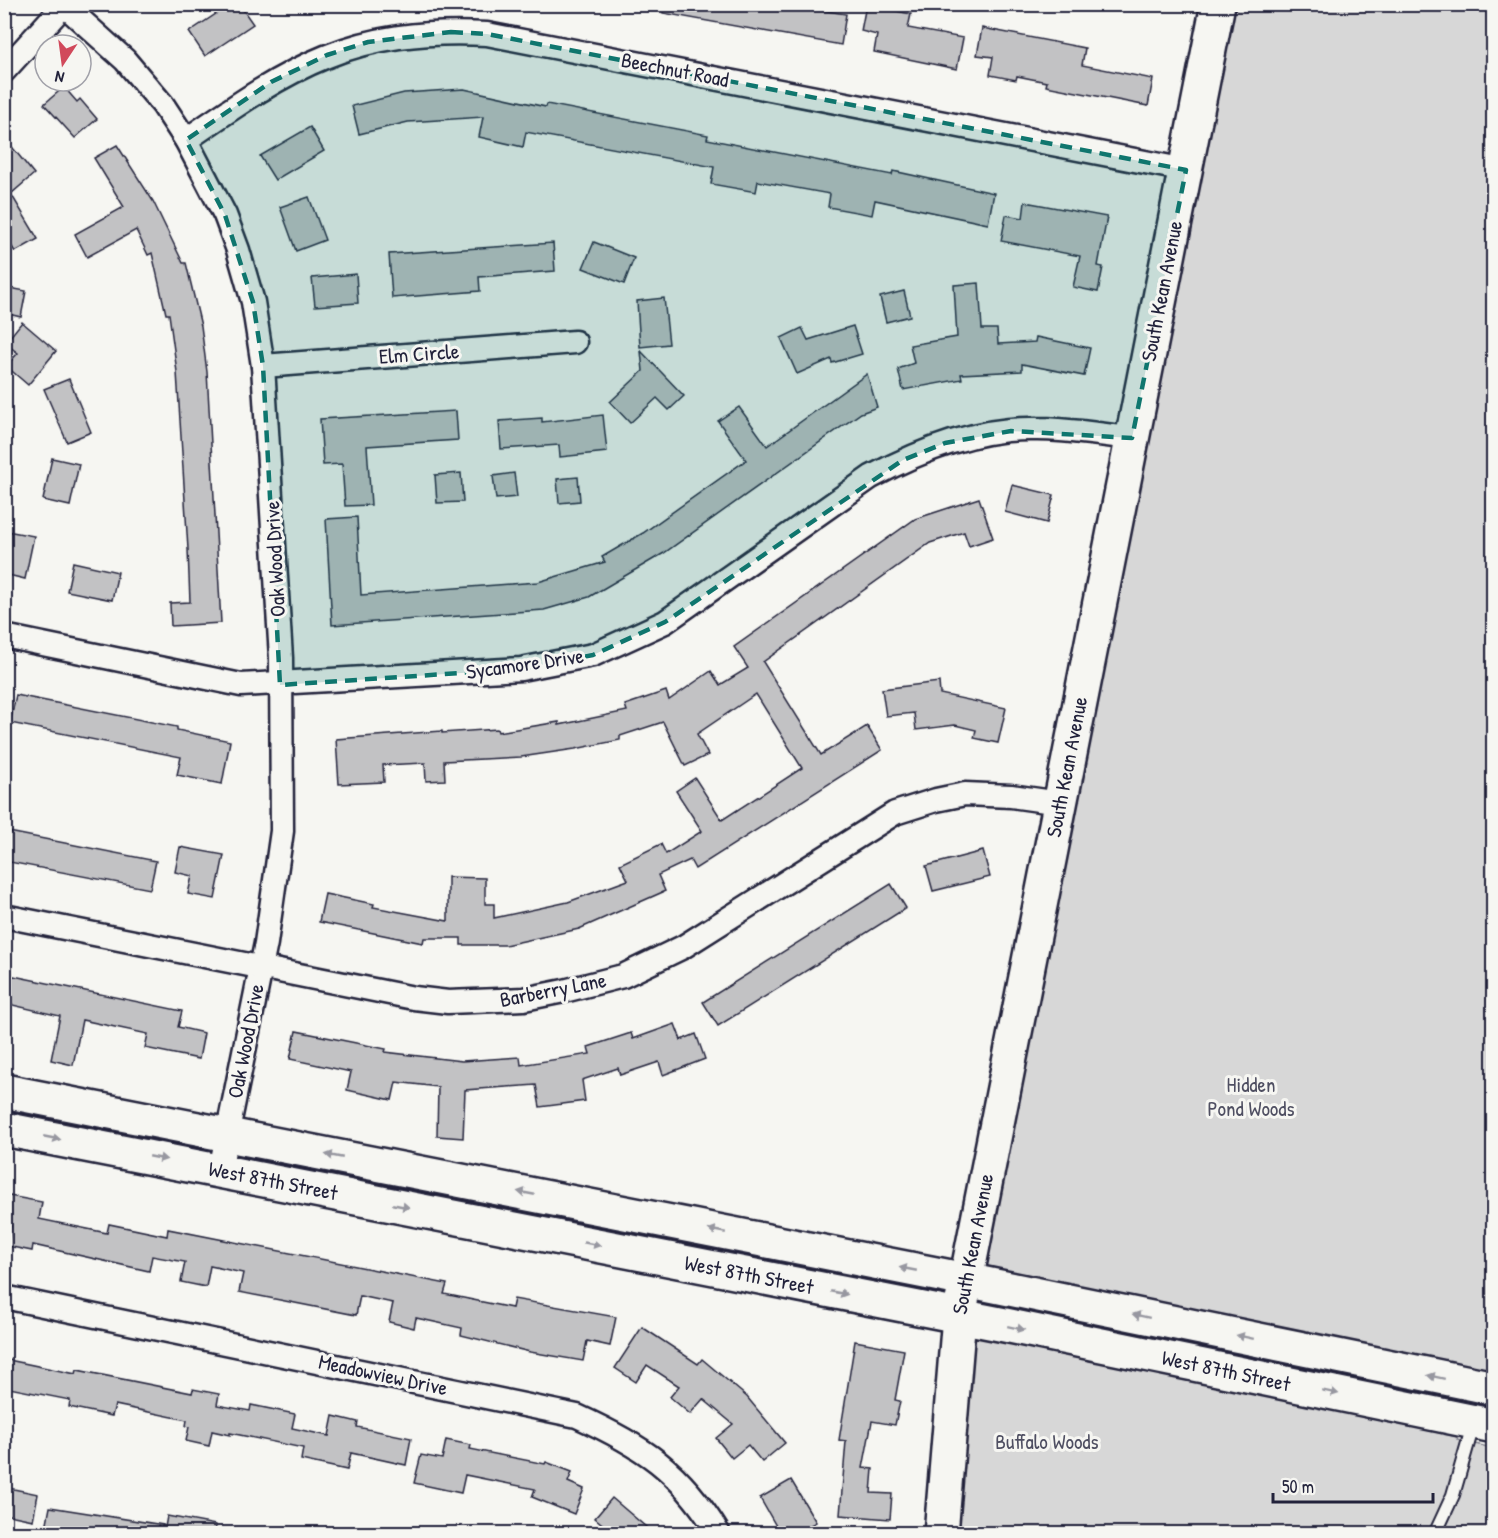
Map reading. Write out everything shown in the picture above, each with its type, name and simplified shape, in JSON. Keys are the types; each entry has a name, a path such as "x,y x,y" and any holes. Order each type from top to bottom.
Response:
{"main road":[{"name":"South Kean Avenue","path":"941,1533 959,1316 1218,4"},
{"name":"West 87th Street","path":"4,1091 966,1280 1494,1388"},
{"name":"West 87th Street","path":"4,1128 959,1316 1484,1424"}],"street":[{"path":"4,71 63,5"},
{"name":"Oak Wood Drive","path":"63,5 124,60 163,105 186,140 225,215 238,250 253,302 263,366 280,684 282,831 276,885 261,968 220,1170"},
{"name":"Beechnut Road","path":"186,140 271,82 327,55 368,42 413,34 451,32 487,34 1186,170"},
{"name":"Elm Circle","path":"263,366 574,342"},
{"name":"Sycamore Drive","path":"4,636 241,686 521,669 592,655 665,622 872,477 903,460 945,443 1011,430 1036,429 1132,438"},
{"name":"Barberry Lane","path":"4,916 414,998 448,1002 524,999 564,992 623,976 683,947 895,813 936,800 965,794 1011,796 1060,803"},
{"name":"Meadowview Drive","path":"4,1297 577,1416 621,1436 651,1455 705,1511 719,1533"}],"lane":[{"path":"1435,1533 1484,1424"}],"highlighted area":[{"path":"451,32 487,34 1186,170 1132,438 1011,431 945,443 903,460 665,622 593,655 521,669 280,685 263,366 253,302 225,215 186,140 271,82 327,55 368,42"}],"green space":[{"name":"Hidden Pond Woods","path":"1220,5 1493,5 1493,1389 1030,1312 1024,1342 1458,1437 1457,1440 1493,1448 1493,1533 945,1534 969,1300"}],"building":[{"path":"231,4 239,4 253,24 205,56 189,32"},
{"path":"664,4 783,4 846,14 841,45 663,13"},
{"path":"866,5 911,14 908,28 963,38 957,69 874,52 877,35 861,31"},
{"path":"982,28 1085,48 1082,65 1153,79 1148,106 1046,86 1047,82 1017,76 1016,80 990,75 993,57 977,55"},
{"path":"464,89 546,107 547,104 708,135 707,139 892,175 893,171 994,193 988,224 875,200 872,215 828,207 830,194 758,181 756,192 711,184 714,167 526,132 523,147 479,137 483,117 408,122 359,134 352,106 404,93"},
{"path":"57,93 69,93 77,102 80,99 97,119 75,138 44,104"},
{"path":"310,127 324,151 275,180 260,156"},
{"path":"4,137 34,174 11,194 38,239 15,252 4,233"},
{"path":"117,145 153,201 183,263 186,263 201,326 207,372 221,623 171,626 170,603 190,602 188,549 177,372 169,314 166,314 152,253 148,255 136,230 87,257 75,234 124,207 94,158"},
{"path":"309,197 325,240 296,251 280,207"},
{"path":"1025,202 1107,217 1098,266 1103,267 1098,292 1073,287 1080,256 1001,241 1006,215 1023,218"},
{"path":"594,242 634,258 624,284 583,268"},
{"path":"553,243 555,271 479,277 480,291 392,298 389,254"},
{"path":"356,274 358,303 315,306 312,278"},
{"path":"979,283 982,329 997,329 998,344 1035,342 1036,337 1090,348 1084,376 1022,364 1022,371 961,374 962,379 903,390 898,369 914,363 910,345 957,337 954,285"},
{"path":"4,287 26,291 21,317 4,313"},
{"path":"904,291 910,316 886,322 880,297"},
{"path":"664,298 669,344 640,347 637,301"},
{"path":"22,322 56,351 28,385 6,366 18,353 5,343"},
{"path":"853,326 862,354 832,363 831,359 797,374 781,338 802,328 808,340"},
{"path":"641,351 684,396 669,410 657,398 630,423 610,402 643,371"},
{"path":"867,374 877,407 861,413 664,553 589,597 544,610 332,625 326,519 357,517 361,595 538,582 605,562 602,557 643,533 746,460 718,421 739,407 767,446"},
{"path":"69,379 91,432 67,442 44,389"},
{"path":"456,411 458,440 367,446 371,505 345,506 342,464 323,465 320,419"},
{"path":"603,415 607,452 560,457 559,445 501,449 499,421 542,418 542,422"},
{"path":"52,458 79,464 70,506 43,500"},
{"path":"461,473 463,502 437,503 435,475"},
{"path":"514,473 517,497 496,499 493,476"},
{"path":"578,477 580,501 559,503 557,479"},
{"path":"1012,485 1054,495 1047,523 1005,512"},
{"path":"979,498 993,538 969,546 964,532 930,543 763,662 821,755 867,726 882,750 695,869 690,860 658,875 665,891 579,929 505,945 461,945 461,938 424,938 423,943 319,922 325,894 374,904 373,907 448,921 448,877 485,878 485,904 494,904 494,918 568,902 628,880 620,864 661,844 666,854 702,831 676,791 695,778 722,820 802,768 756,694 697,734 708,755 685,766 663,722 620,736 620,740 575,749 521,757 444,761 445,780 426,781 425,763 383,765 384,782 339,784 336,739 442,731 442,733 497,729 498,732 559,722 559,725 627,711 625,705 666,691 669,700 711,671 720,685 748,668 734,647 915,519"},
{"path":"7,531 34,536 25,579 4,574"},
{"path":"73,562 118,572 112,600 67,591"},
{"path":"939,682 940,694 1006,708 998,743 974,738 976,730 955,725 916,730 914,713 886,716 882,689"},
{"path":"16,695 177,727 177,730 230,741 222,784 177,775 181,757 10,723"},
{"path":"4,831 156,861 150,889 4,861"},
{"path":"180,847 224,855 215,899 188,894 192,876 175,872"},
{"path":"983,851 990,877 933,891 926,866"},
{"path":"891,884 906,908 718,1026 703,1002"},
{"path":"4,974 182,1011 178,1027 204,1033 199,1059 145,1048 148,1034 82,1020 73,1065 51,1060 60,1016 4,1003"},
{"path":"675,1024 681,1040 696,1034 705,1059 663,1075 659,1062 620,1075 618,1068 582,1080 585,1101 540,1107 536,1085 465,1090 463,1138 437,1136 438,1087 396,1082 392,1100 347,1090 351,1072 290,1059 296,1031 386,1049 385,1052 462,1061 520,1057 521,1065 590,1054 588,1047 631,1033 633,1039"},
{"path":"4,1195 42,1202 39,1219 107,1233 109,1224 167,1236 168,1229 447,1284 444,1294 512,1308 514,1299 616,1317 610,1346 587,1341 583,1361 530,1352 461,1335 462,1328 416,1318 414,1328 389,1322 393,1303 360,1296 356,1315 239,1292 243,1273 210,1266 206,1287 181,1282 185,1262 152,1256 149,1271 33,1245 32,1251 7,1246 11,1226 4,1225"},
{"path":"642,1327 698,1364 702,1359 747,1397 785,1443 762,1462 748,1445 732,1458 716,1438 733,1424 703,1399 690,1414 670,1397 679,1386 647,1365 636,1382 615,1368"},
{"path":"855,1341 904,1350 895,1400 900,1401 895,1425 872,1421 863,1468 873,1469 871,1493 892,1494 890,1519 840,1515 846,1441 839,1440"},
{"path":"4,1359 76,1374 77,1370 192,1393 193,1389 219,1394 217,1405 250,1411 251,1405 295,1414 292,1428 329,1436 333,1416 358,1422 357,1427 411,1438 406,1465 351,1453 347,1470 301,1460 303,1448 212,1431 209,1446 186,1441 189,1427 186,1426 187,1420 115,1405 112,1416 69,1407 70,1400 4,1387"},
{"path":"446,1440 471,1445 470,1449 545,1464 546,1462 572,1472 568,1482 584,1489 574,1514 532,1497 535,1489 465,1475 461,1493 414,1483 421,1455 442,1459"},
{"path":"791,1480 816,1522 797,1533 780,1533 760,1498"},
{"path":"4,1487 38,1494 33,1520 4,1514"},
{"path":"612,1498 653,1533 613,1533 595,1518"},
{"path":"50,1507 163,1525 162,1533 45,1533"},
{"path":"167,1516 216,1525 215,1533 164,1533"}],"park label":[{"name":"Buffalo Woods","path":"1047,1442"}]}
